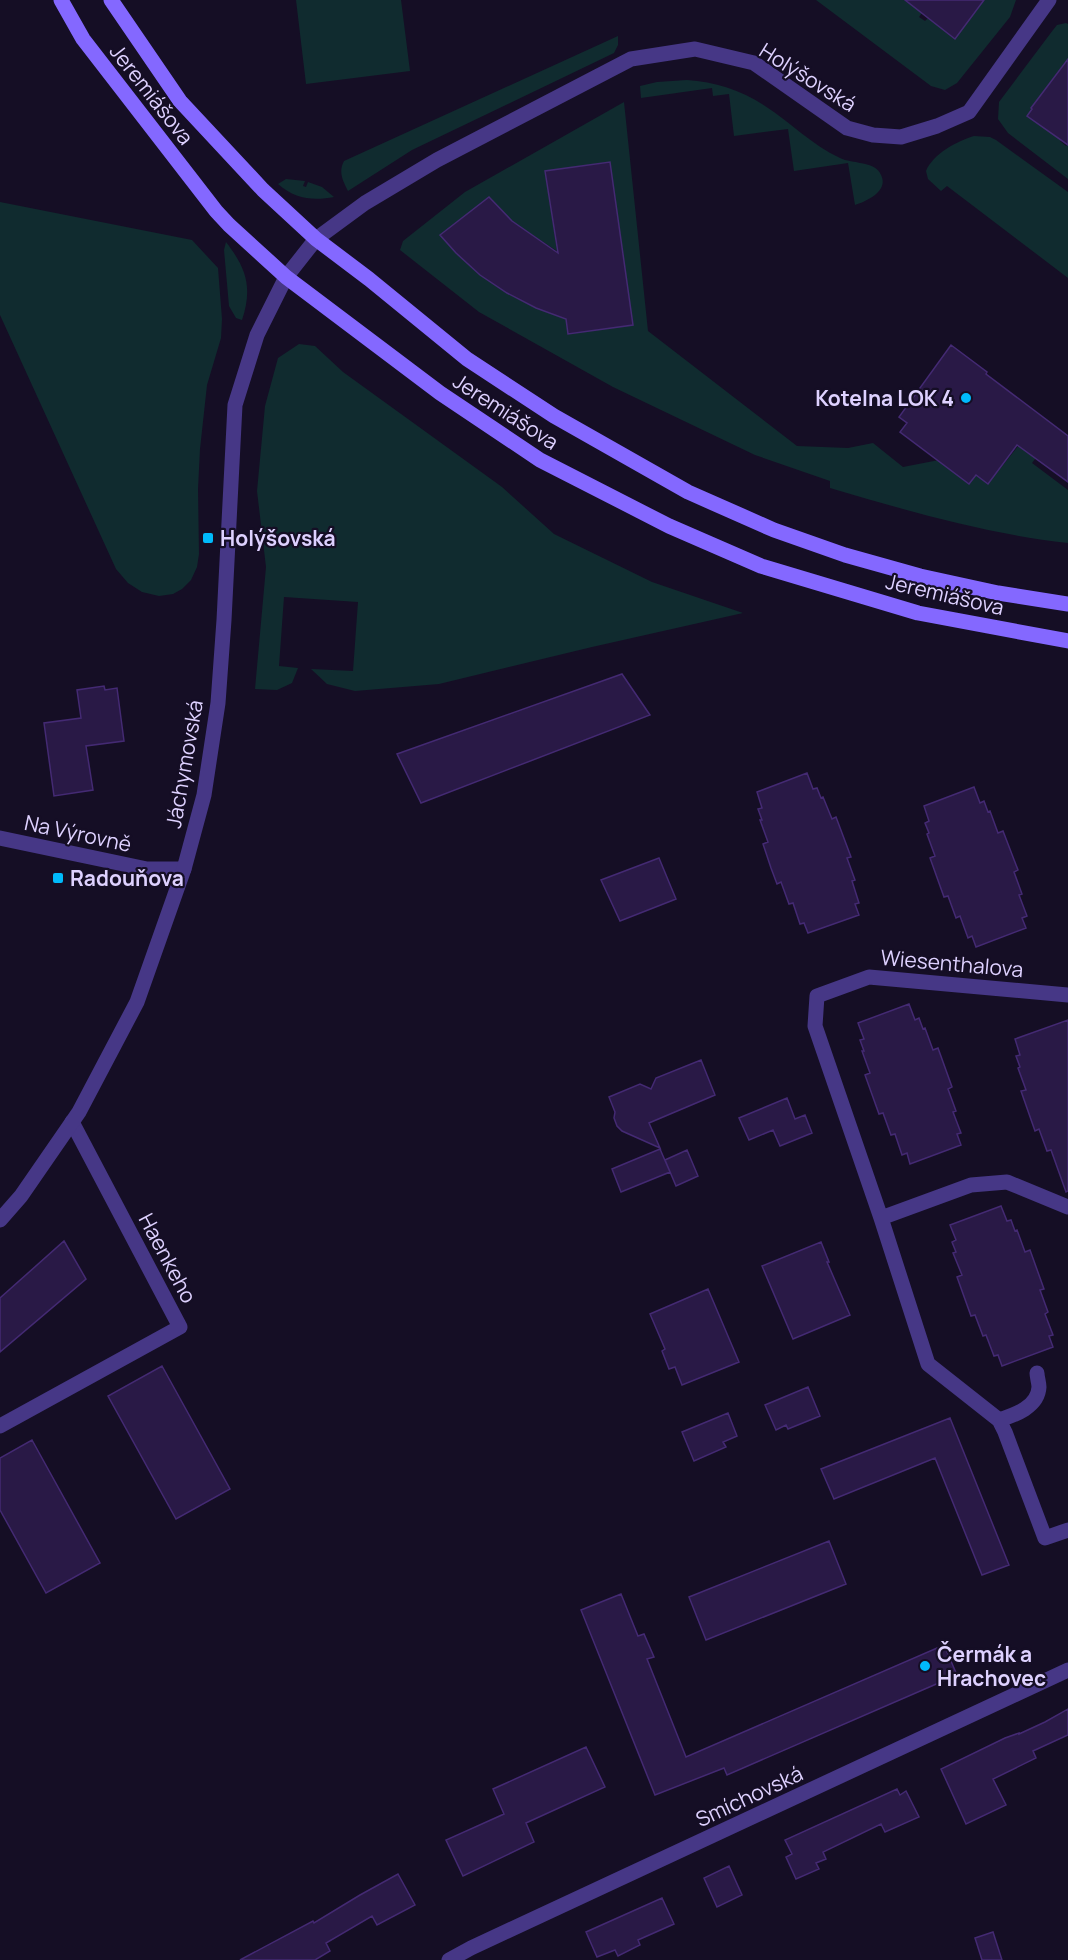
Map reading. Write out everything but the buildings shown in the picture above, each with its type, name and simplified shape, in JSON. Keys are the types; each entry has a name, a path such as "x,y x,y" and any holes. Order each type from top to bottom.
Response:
{"main road":[{"name":"Jeremiášova","path":"61,0 83,39 229,225 286,276 440,393 540,460 669,526 761,566 918,613 1068,641"},
{"name":"Jeremiášova","path":"111,0 180,101 263,190 316,239 369,279 466,359 554,416 688,492 774,530 845,555 920,576 998,593 1068,604"}],"street":[{"name":"Holýšovská","path":"286,276 316,239 365,202 437,160 631,59 696,50 754,63 847,128 873,135 901,137 937,126 969,112 1049,0"},
{"name":"Jáchymovská","path":"0,1220 21,1196 80,1112 137,1002 184,869 204,795 218,703 235,405 254,344 286,276"},
{"name":"Na Výrovně","path":"0,838 147,869 184,869"},
{"name":"Wiesenthalova","path":"1068,995 869,977 817,996 815,1026 928,1364 999,1420 1045,1538 1068,1530"},
{"name":"Haenkeho","path":"0,1426 180,1327 72,1122"},
{"path":"881,1218 971,1185 1007,1182 1068,1207"},
{"path":"999,1420 1022,1412 1032,1402 1039,1389 1037,1372"},
{"name":"Smíchovská","path":"449,1960 1068,1670"}],"green space":[{"path":"296,0 401,0 410,71 306,84"},
{"path":"816,0 904,0 922,13 919,17 925,21 928,18 955,38 983,0 1016,0 1010,17 957,83 945,90 931,86"},
{"path":"1068,24 1068,62 1065,62 1031,108 1065,134 1060,141 1066,146 1068,144 1068,179 1008,133 998,119 999,102 1057,25"},
{"path":"618,36 618,45 614,53 412,150 348,191 341,173 344,161"},
{"path":"687,80 718,85 747,95 830,153 845,160 874,167 881,175 882,186 876,195 855,205 848,163 794,171 788,129 734,136 729,94 713,96 712,88 641,98 640,86 657,82"},
{"path":"624,102 648,331 797,446 848,448 873,443 903,467 939,460 976,475 988,484 1039,420 1044,447 1032,463 1068,490 1068,543 978,528 830,488 830,481 755,455 613,387 479,312 400,250 403,241 465,192","holes":["610,162 633,325 568,334 566,319 510,295 490,282 440,235 489,197 511,221 557,251 545,171"]},
{"path":"974,136 990,137 996,140 1068,192 1068,278 947,186 941,191 928,179 926,171 934,159 953,145"},
{"path":"286,179 305,181 303,186 306,187 308,182 322,187 334,197 312,199 298,196 278,184"},
{"path":"0,202 192,240 218,268 222,319 221,338 207,385 200,449 199,554 197,567 191,580 173,594 159,596 142,592 128,583 116,569 0,315"},
{"path":"226,242 246,278 247,298 242,320 236,318 229,306 224,250"},
{"path":"299,344 315,346 343,372 502,487 554,534 652,582 743,613 439,684 355,691 327,684 311,669 353,671 358,602 284,597 279,666 298,668 292,683 277,690 255,689 266,567 257,491 265,406 278,358"}],"place":[{"name":"Kotelna LOK 4","path":"966,398"},
{"name":"Holýšovská","path":"208,538"},
{"name":"Radouňova","path":"58,878"},
{"name":"Čermák a Hrachovec","path":"925,1666"}]}
